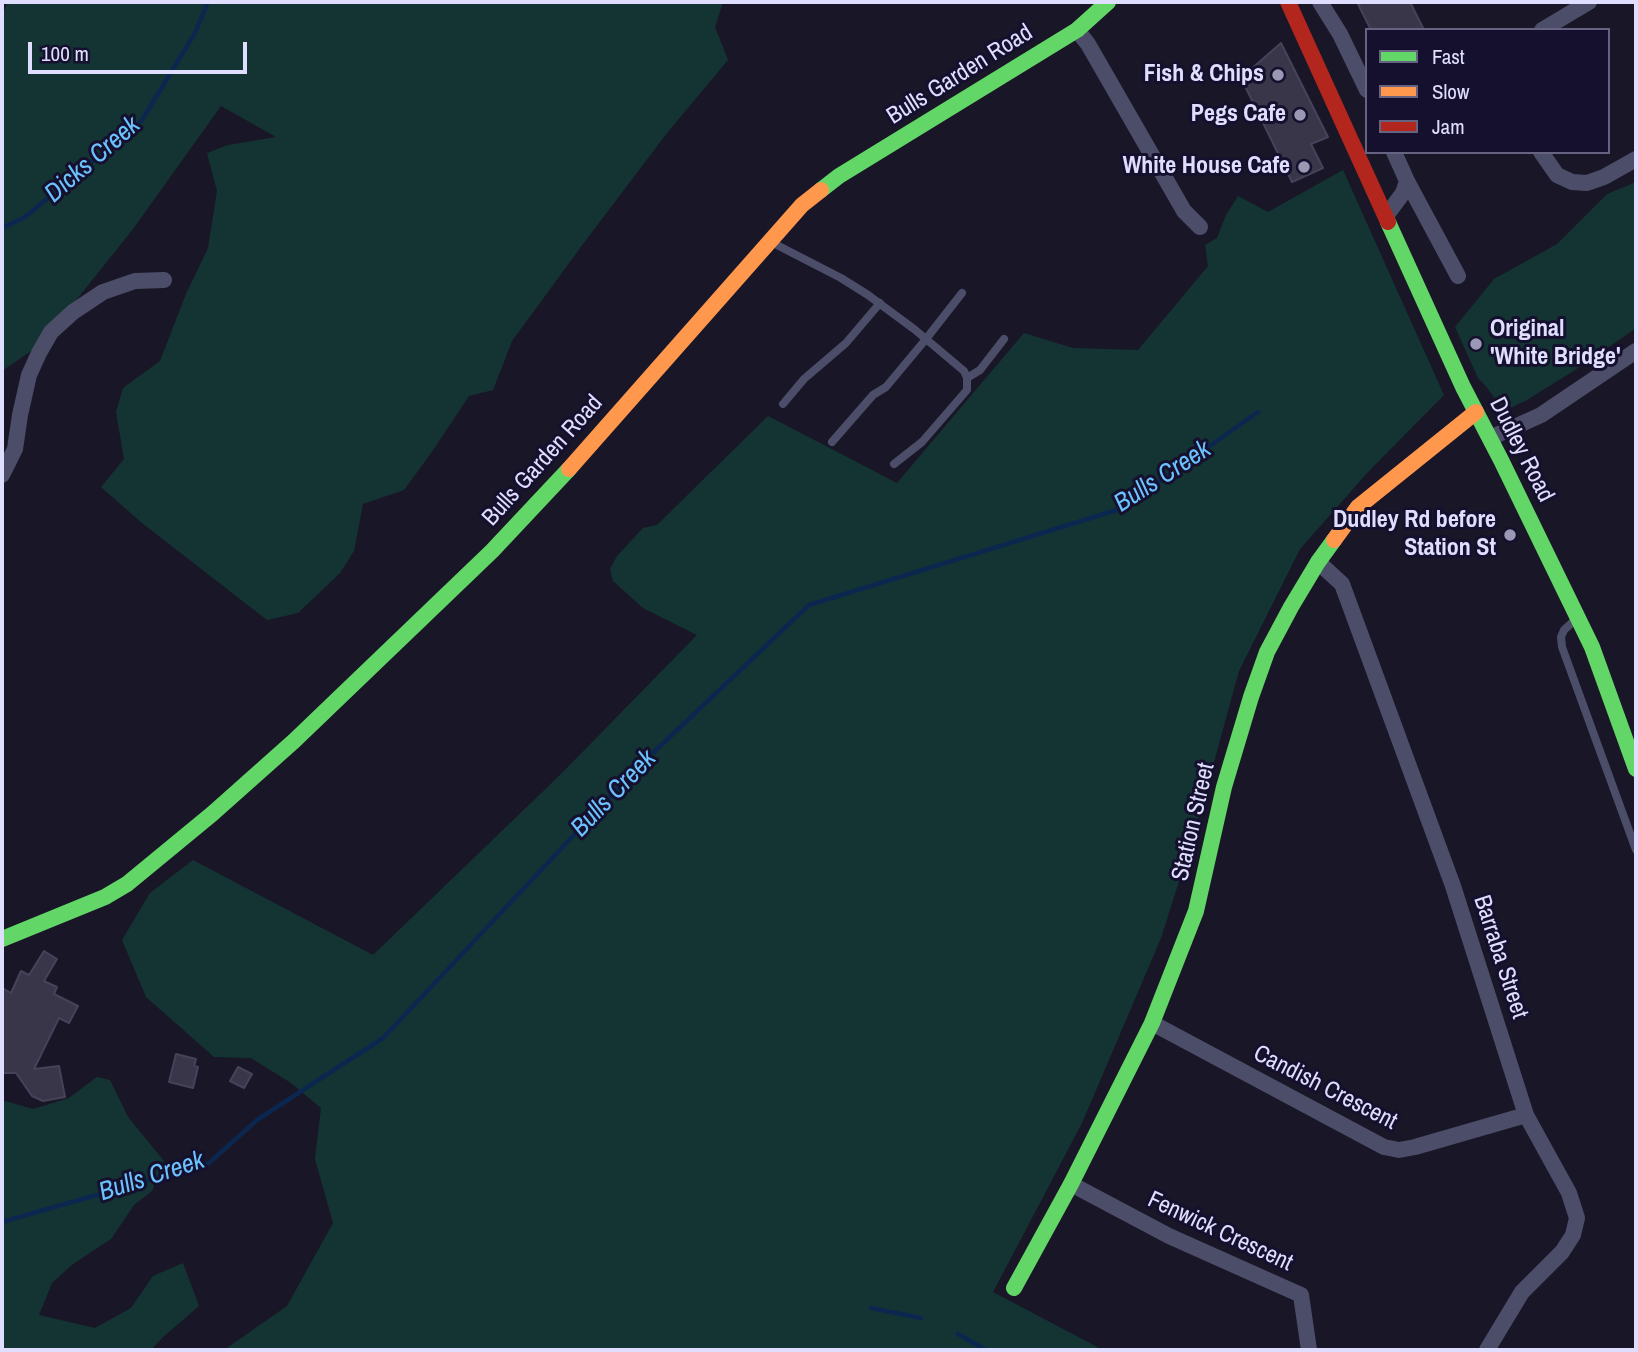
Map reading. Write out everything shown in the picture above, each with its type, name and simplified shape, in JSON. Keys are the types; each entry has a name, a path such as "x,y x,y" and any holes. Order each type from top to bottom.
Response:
{"main road":[{"name":"Bulls Garden Road","path":"2,939 105,897 127,884 295,741 492,551 550,490 802,205 839,177 1077,30 1108,2"},
{"name":"Dudley Road","path":"1288,2 1460,379 1578,617 1602,674 1636,769"},
{"name":"Station Street","path":"1014,1288 1071,1184 1152,1023 1196,911 1224,787 1267,652 1318,562 1358,507 1476,412"}],"street":[{"path":"1321,2 1365,86"},
{"path":"1545,28 1589,2"},
{"path":"1077,30 1088,44 1184,211 1200,227"},
{"path":"1395,154 1458,276"},
{"path":"1542,154 1557,175 1587,183 1636,159"},
{"path":"1386,216 1407,181"},
{"path":"2,475 15,449 29,375 51,332 73,312 103,292 135,281 164,279"},
{"path":"1490,438 1541,415 1636,351"},
{"name":"Barraba Street","path":"1318,562 1342,584 1453,887 1526,1115 1569,1193 1577,1217 1573,1235 1562,1252 1522,1292 1488,1350"},
{"name":"Candish Crescent","path":"1152,1023 1384,1147 1399,1150 1415,1147 1526,1115"},
{"name":"Fenwick Crescent","path":"1071,1184 1169,1237 1301,1295 1309,1350"}],"lane":[{"path":"771,242 841,278 880,303 964,371 967,390 922,442 894,464"},
{"path":"832,442 873,395 886,387 962,293"},
{"path":"783,404 804,379 846,343 880,303"},
{"path":"967,378 980,370 1004,339"},
{"path":"1578,617 1564,630 1561,637 1562,647 1636,850"}],"green space":[{"path":"8,2 723,2 715,27 728,60 667,133 512,341 493,390 469,396 404,490 363,504 354,551 340,573 298,613 267,620 142,523 101,487 124,459 116,412 123,388 160,361 186,294 208,248 217,191 207,153 228,145 276,137 221,106 133,229 65,314 37,347 2,371 2,15"},
{"path":"1343,170 1444,395 1368,472 1300,549 1239,671 1195,831 1161,938 1082,1123 993,1292 1103,1350 224,1350 287,1306 333,1223 315,1159 321,1108 291,1083 251,1058 214,1057 146,997 122,940 150,893 193,860 373,955 560,775 697,635 643,608 613,581 610,569 617,556 643,528 657,525 768,416 897,483 1024,333 1073,348 1138,350 1208,266 1205,245 1217,238 1226,215 1238,196 1268,212"},
{"path":"1636,182 1636,328 1527,400 1512,407 1501,407 1478,378 1455,327 1494,279 1557,244 1607,194"},
{"path":"97,1077 110,1080 128,1117 164,1161 152,1191 134,1205 111,1239 73,1264 52,1283 39,1315 95,1328 131,1308 153,1276 183,1263 199,1306 151,1350 2,1350 2,1100 33,1109 69,1098"}],"building":[{"path":"1357,2 1410,2 1423,28 1370,28"},
{"path":"1281,43 1328,137 1311,144 1323,168 1292,182 1241,78"},
{"path":"44,951 57,959 44,981 57,987 54,994 78,1006 69,1023 59,1018 34,1069 59,1066 65,1097 43,1101 32,1096 16,1073 2,1073 2,988 11,993 21,971 29,975"},
{"path":"176,1054 196,1059 194,1066 198,1067 193,1088 169,1082"},
{"path":"238,1067 252,1074 244,1088 230,1081"}],"waterway":[{"name":"Dicks Creek","path":"2,228 25,217 142,120 195,33 208,2"},
{"name":"Bulls Creek","path":"2,1222 209,1163 257,1120 383,1038 637,768 809,605 1120,509 1258,412"},
{"path":"871,1308 921,1318"},
{"path":"958,1334 986,1350"}],"traffic: fast":[{"path":"821,190 839,176 1077,30 1108,2"},
{"path":"1388,222 1463,387 1592,647 1636,769"},
{"path":"2,939 105,897 127,884 212,814 294,741 492,551 569,469"},
{"path":"1014,1288 1071,1184 1152,1023 1196,911 1224,787 1267,652 1291,607 1334,540"}],"traffic: slow":[{"path":"569,469 802,205 821,190"},
{"path":"1334,540 1358,507 1476,412"}],"traffic: jam":[{"path":"1288,2 1388,222"}],"place":[{"name":"Fish & Chips","path":"1278,75"},
{"name":"Pegs Cafe","path":"1300,115"},
{"name":"White House Cafe","path":"1304,167"},
{"name":"Original 'White Bridge'","path":"1476,344"},
{"name":"Dudley Rd before Station St","path":"1510,535"}]}
